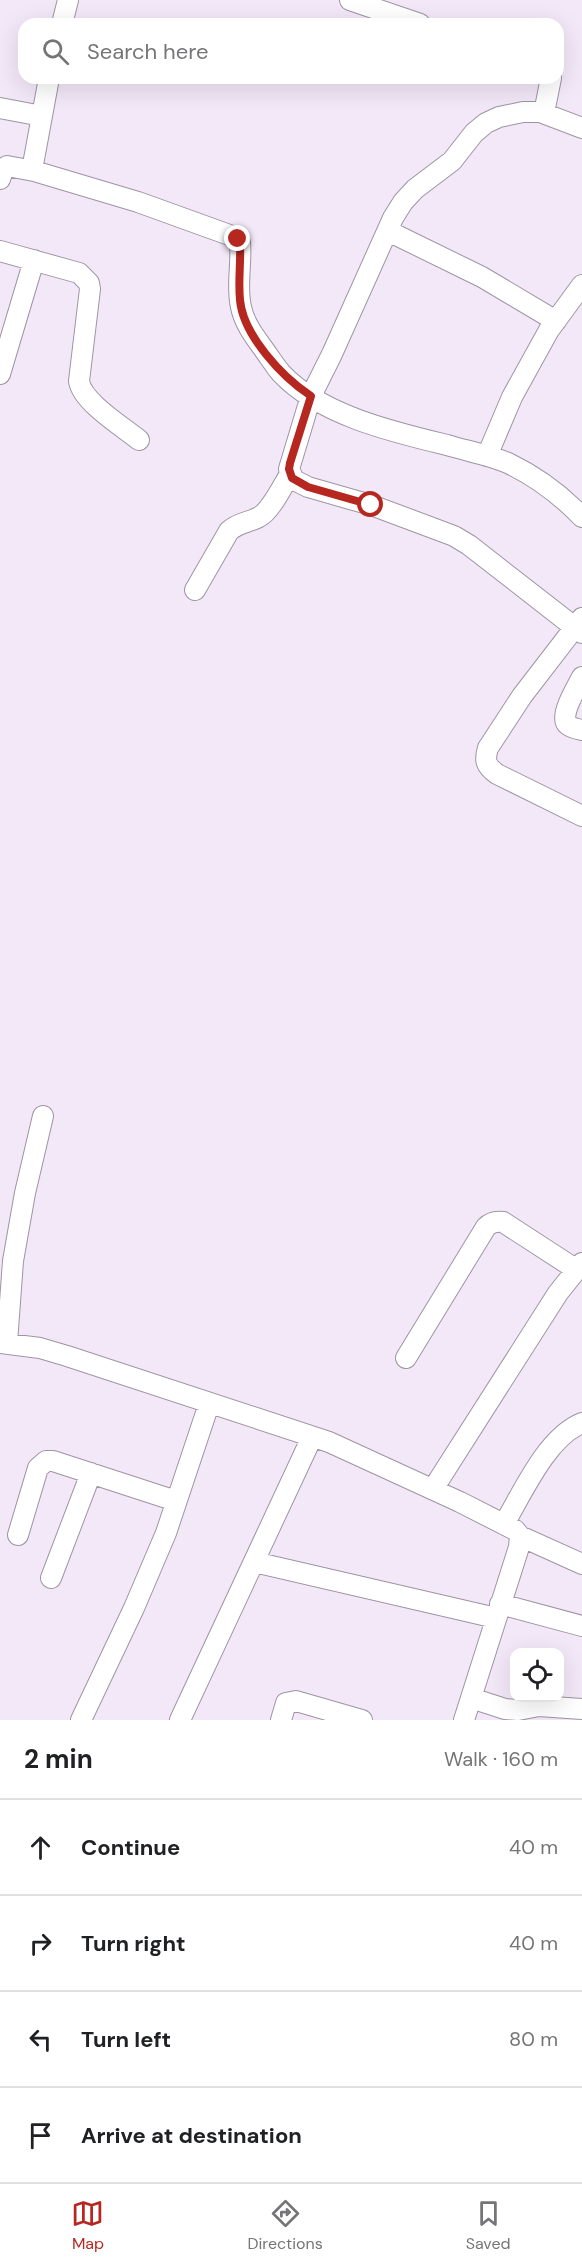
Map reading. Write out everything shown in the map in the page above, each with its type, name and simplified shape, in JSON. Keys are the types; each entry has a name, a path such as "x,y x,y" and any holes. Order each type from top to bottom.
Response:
{"street":[{"path":"64,18 68,0"},
{"path":"350,0 402,18"},
{"path":"32,170 48,84"},
{"path":"544,113 550,84"},
{"path":"0,108 42,116"},
{"path":"195,590 229,531 266,512 290,474 290,463 311,396 403,202 415,189 452,161 474,133 486,123 499,117 523,112 544,113 582,128"},
{"path":"0,179 7,166 32,170 154,208 238,239 240,243 239,297 243,316 254,337 280,373 323,404 357,418 506,462 536,477 556,492 582,517"},
{"path":"388,231 482,277 556,321"},
{"path":"0,251 79,273 89,283 80,387 93,403 139,440"},
{"path":"0,374 34,260"},
{"path":"487,456 512,397 556,321 582,285"},
{"path":"290,474 294,480 308,487 371,505 454,536 580,626 522,696 488,748 485,757 488,768 497,774 582,816"},
{"path":"582,677 565,712 564,720 567,725 582,730"},
{"path":"44,1116 25,1193 13,1261 4,1343 40,1348 67,1356 329,1442 504,1524 520,1536 582,1564"},
{"path":"406,1358 490,1223 503,1222 579,1266 558,1293 433,1490"},
{"path":"81,1720 134,1608 166,1533 209,1404"},
{"path":"504,1524 552,1444 572,1427 582,1423"},
{"path":"180,1720 312,1437"},
{"path":"18,1535 41,1463 53,1461 176,1501"},
{"path":"51,1578 91,1473"},
{"path":"464,1720 519,1547 520,1536"},
{"path":"254,1562 582,1626"},
{"path":"471,1698 505,1709 518,1710 539,1706 582,1709"},
{"path":"281,1720 286,1703 296,1701 362,1720"}],"route":[{"path":"238,239 241,255 239,297 243,316 254,337 280,373 311,396 290,463 292,478 308,487 371,505"}]}
